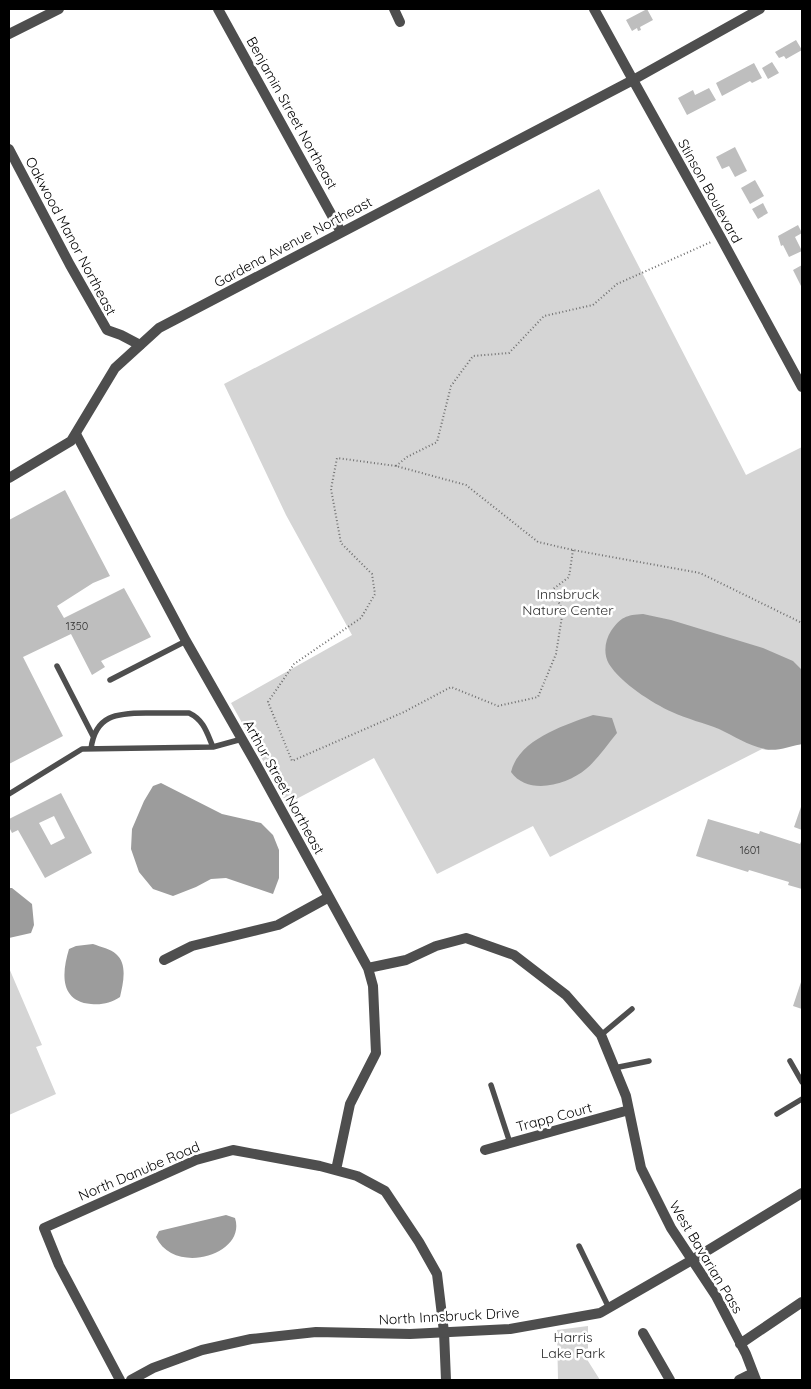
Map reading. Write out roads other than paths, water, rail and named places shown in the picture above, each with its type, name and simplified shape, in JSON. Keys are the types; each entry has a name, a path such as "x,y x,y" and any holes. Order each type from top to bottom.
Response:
{"street":[{"path":"9,34 60,9"},
{"name":"Benjamin Street Northeast","path":"218,9 341,232"},
{"path":"394,9 400,22"},
{"name":"Stinson Boulevard","path":"594,9 802,386"},
{"name":"Gardena Avenue Northeast","path":"9,478 71,441 116,368 159,328 633,80 760,9"},
{"name":"Oakwood Manor Northeast","path":"9,149 70,265 107,330 140,345"},
{"name":"Arthur Street Northeast","path":"76,434 186,641 368,968 373,986 376,1053 350,1104 336,1170"},
{"path":"164,960 192,946 278,925 329,898"},
{"name":"West Bavarian Pass","path":"368,968 406,960 436,946 466,938 514,955 566,995 601,1036 626,1096 642,1168 671,1228 716,1296 746,1354 755,1377"},
{"name":"Trapp Court","path":"485,1150 629,1110"},
{"name":"North Danube Road","path":"120,1380 59,1265 44,1228 196,1160 232,1150 336,1170 357,1176 385,1191 419,1242 437,1274 444,1332 446,1380"},
{"name":"North Innsbruck Drive","path":"132,1380 152,1368 202,1350 251,1338 316,1332 410,1334 510,1329 600,1313 802,1193"},
{"path":"740,1344 802,1302"},
{"path":"643,1333 670,1380"},
{"path":"740,1380 755,1377"}],"lane":[{"path":"110,680 186,641"},
{"path":"57,666 92,736"},
{"path":"91,749 92,736 100,724 112,716 125,713 189,713 198,717 202,722 213,747"},
{"path":"9,794 82,749 213,747 242,739"},
{"path":"601,1036 632,1009"},
{"path":"614,1068 648,1061"},
{"path":"790,1061 802,1082"},
{"path":"491,1085 510,1143"},
{"path":"777,1114 802,1099"},
{"path":"579,1246 608,1308"}],"park label":[{"name":"Innsbruck Nature Center","path":"568,602"},
{"name":"Harris Lake Park","path":"573,1345"}]}
